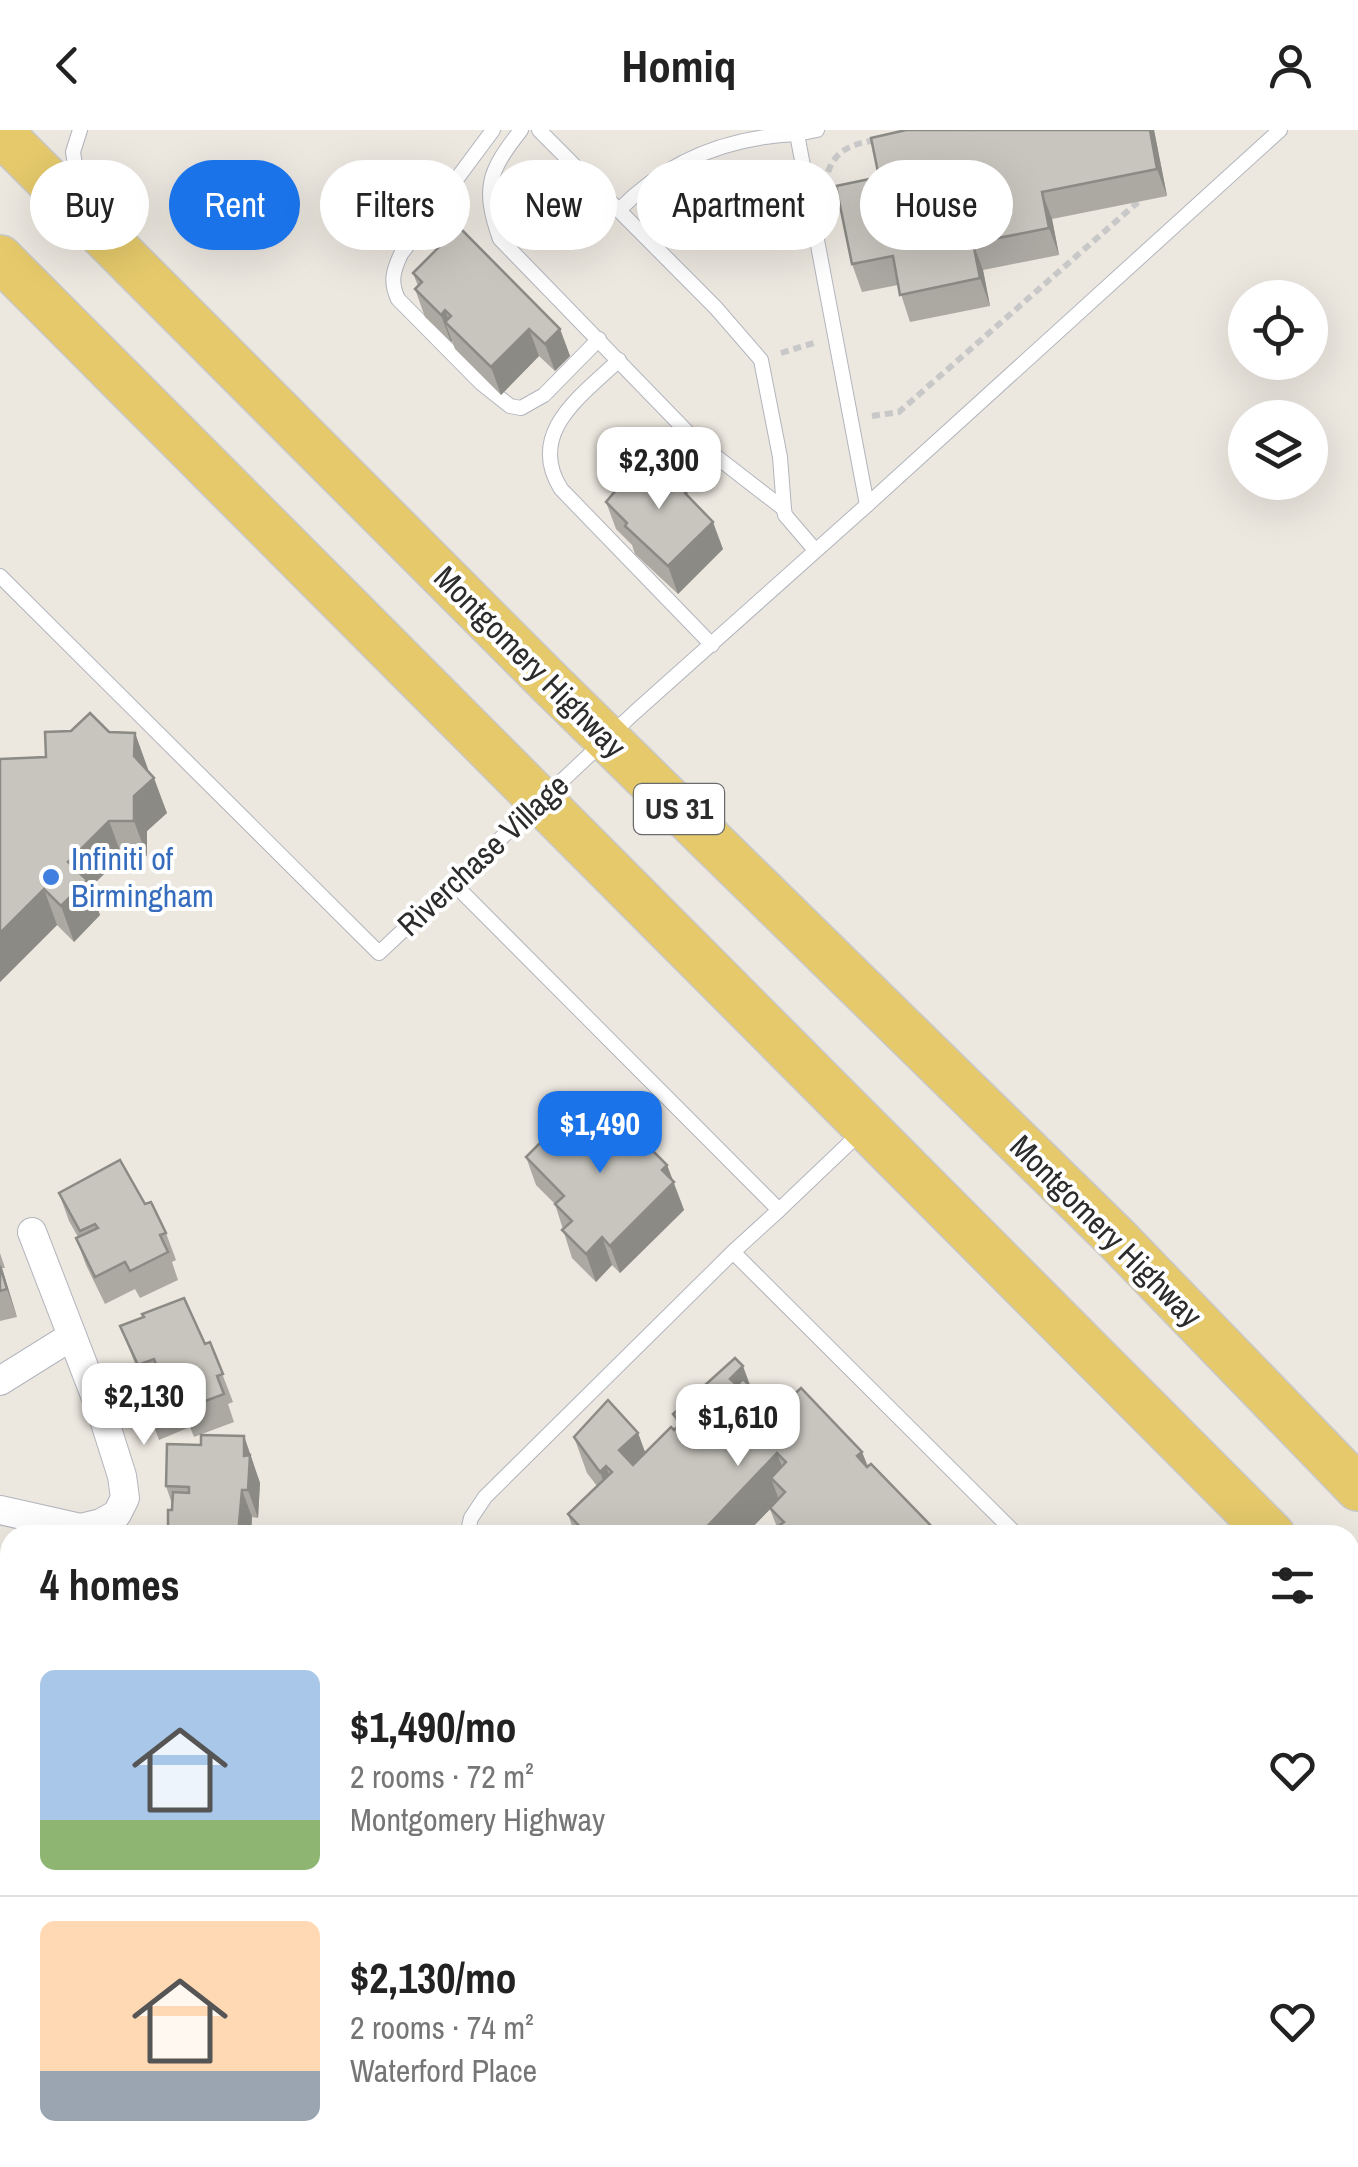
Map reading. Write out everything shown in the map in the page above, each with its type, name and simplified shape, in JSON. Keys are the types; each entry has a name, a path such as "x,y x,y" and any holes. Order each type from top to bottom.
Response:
{"main road":[{"name":"Montgomery Highway","path":"0,132 30,162"},
{"name":"Montgomery Highway","path":"118,250 608,739 1117,1238 1358,1488"},
{"name":"US 31","path":"0,258 1262,1525"}],"street":[{"path":"32,1232 122,1476 125,1498 117,1514 93,1525"},
{"path":"0,1381 72,1336"},
{"path":"0,1510 67,1525"}],"lane":[{"path":"74,160 80,130"},
{"path":"493,130 401,254 393,270 392,287 398,300 481,383 510,406 521,408 544,395 598,339"},
{"path":"521,130 489,183 489,207 500,238 696,441 784,509"},
{"path":"539,130 752,346 761,360 780,457 785,515 815,550"},
{"path":"619,210 646,184 694,155 757,139 817,130"},
{"name":"Riverchase Village","path":"0,576 379,953 541,800 1280,130"},
{"path":"797,134 866,505"},
{"path":"619,360 556,427 547,454 552,475 712,646"},
{"path":"453,883 779,1210"},
{"path":"469,1525 485,1497 733,1252 866,1128"},
{"path":"733,1252 1007,1525"}],"path":[{"path":"836,160 844,149 855,144 890,137"},
{"path":"869,400 872,416 899,412 1138,202"},
{"path":"761,360 834,337"}],"building":[{"path":"906,130 1150,130 1157,169 1042,192 1049,228 1013,235 1013,160 876,160 871,138"},
{"path":"860,181 860,250 974,250 980,278 900,295 893,256 852,264 840,206 840,185"},
{"path":"470,238 560,329 545,344 529,329 491,367 445,322 451,316 445,310 441,315 415,289 422,282 413,273 436,250 470,250"},
{"path":"649,459 687,491 713,522 668,566 625,526 627,523 606,502 634,469 637,471"},
{"name":"Infiniti of Birmingham","path":"90,713 109,732 135,733 134,756 154,778 134,796 134,821 109,821 68,862 87,880 61,906 44,889 0,933 0,759 46,757 45,732 71,731"},
{"path":"572,1106 586,1120 599,1108 614,1123 624,1122 667,1165 662,1170 674,1182 610,1246 602,1237 586,1254 562,1230 572,1221 555,1204 564,1196 526,1157"},
{"path":"120,1160 145,1204 151,1202 166,1233 160,1235 168,1252 130,1271 125,1262 95,1277 76,1238 98,1228 95,1224 80,1231 59,1193"},
{"path":"0,1266 7,1289 0,1291"},
{"path":"184,1298 205,1344 210,1342 223,1374 217,1376 224,1394 184,1409 180,1400 149,1412 134,1372 156,1364 154,1359 138,1365 120,1326"},
{"path":"735,1358 743,1366 730,1379 737,1385 743,1379 757,1393 753,1397 760,1404 774,1390 786,1402 801,1388 862,1452 857,1456 867,1467 871,1464 930,1525 780,1525 784,1522 770,1508 785,1492 771,1478 786,1462 777,1453 709,1525 578,1525 568,1514 612,1472 606,1466 600,1472 574,1437 608,1400 638,1433 619,1450 633,1465 671,1427 674,1430 681,1423 673,1414"},
{"path":"201,1435 244,1436 244,1456 250,1455 248,1490 242,1490 239,1525 168,1525 173,1492 189,1493 189,1487 166,1486 167,1444 201,1445"}],"place":[{"name":"Infiniti of Birmingham","path":"51,877"}]}
